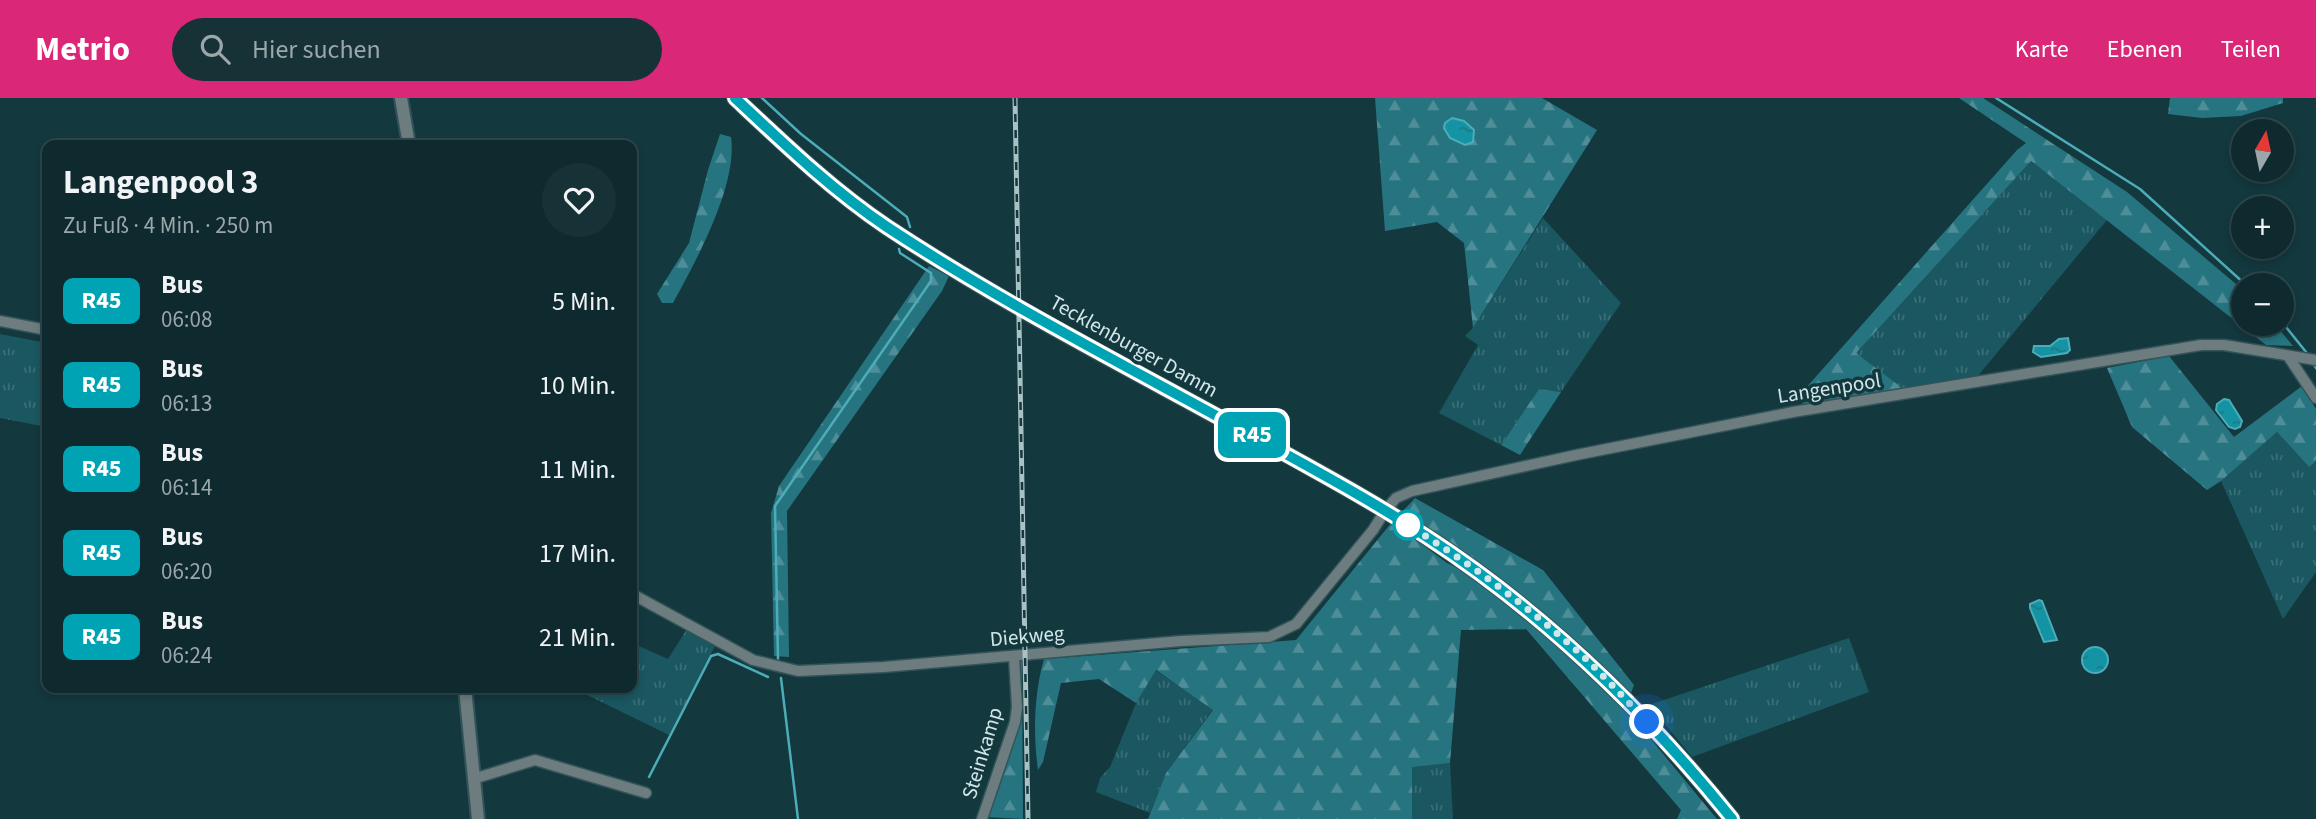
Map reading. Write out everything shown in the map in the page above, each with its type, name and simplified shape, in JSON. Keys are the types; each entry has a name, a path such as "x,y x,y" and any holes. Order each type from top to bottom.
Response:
{"main road":[{"name":"Tecklenburger Damm","path":"735,98 795,155 886,226 965,276 1385,511 1488,579 1584,658 1647,722 1732,819"}],"street":[{"path":"401,98 408,140"},
{"path":"0,321 42,329"},
{"name":"Langenpool","path":"1385,511 1396,498 1412,491 1576,455 1793,412 2201,345 2224,345 2316,360"},
{"path":"2288,356 2316,398"},
{"name":"Diekweg","path":"637,597 752,660 798,671 1014,657 1181,641 1269,637 1296,624 1308,612 1385,511"},
{"name":"Steinkamp","path":"982,819 1015,722 1014,657"},
{"path":"465,693 478,819"},
{"path":"473,779 535,760 646,793"}],"green space":[{"path":"1375,98 1542,98 1597,130 1473,328 1464,243 1437,222 1385,231"},
{"path":"1959,98 1983,98 2127,192 2231,280 2231,318 2031,161 1856,353 1905,390 1804,405 1797,398 2026,143"},
{"path":"2170,98 2283,98 2283,103 2241,116 2202,118 2168,114"},
{"path":"720,134 731,137 728,177 722,200 703,245 673,303 662,303 657,294 689,243"},
{"path":"2031,161 2107,220 1977,377 1905,390 1855,353"},
{"path":"1543,218 1621,303 1561,392 1539,389 1501,445 1439,413 1478,345 1465,336 1473,328"},
{"path":"929,266 949,276 942,291 787,511 789,657 774,656 771,513 779,486"},
{"path":"0,334 42,342 42,426 0,418"},
{"path":"2255,336 2285,336 2293,346 2266,345"},
{"path":"2169,356 2234,437 2302,386 2316,409 2316,461 2309,467 2277,432 2207,490 2132,427 2107,368"},
{"path":"1539,389 1561,392 1520,455 1501,445"},
{"path":"2277,432 2308,466 2316,461 2316,572 2283,619 2221,481"},
{"path":"1415,498 1543,570 1634,685 1631,693 1527,601 1483,567 1401,513"},
{"path":"1392,522 1447,563 1475,576 1565,649 1625,708 1717,819 1677,819 1681,810 1526,629 1461,630 1450,763 1412,767 1412,819 1148,819 1166,773 1213,710 1156,670 1136,703 1099,679 1061,683 1043,762 1038,770 1035,714 1044,659 1296,640"},
{"path":"687,629 715,646 669,735 583,693 637,693 637,645 668,659"},
{"path":"1849,638 1869,692 1692,757 1649,705"},
{"path":"1019,661 1022,661 1023,819 986,817 1019,726 1022,708"},
{"path":"1155,670 1213,709 1166,773 1150,813 1096,792 1100,778 1110,767 1136,703"},
{"path":"1450,763 1453,819 1412,819 1412,766"}],"water":[{"path":"1452,118 1464,121 1474,130 1473,142 1465,145 1450,138 1444,128 1445,123"},
{"path":"2068,338 2070,350 2067,353 2041,357 2033,352 2034,346 2050,346 2059,339"},
{"path":"2224,399 2229,400 2242,421 2240,427 2229,427 2216,410 2217,404"},
{"path":"2042,601 2057,640 2044,642 2030,608 2030,604"},
{"path":"2095,647 2104,651 2108,660 2104,669 2095,673 2086,669 2082,660 2086,651"}],"waterway":[{"path":"762,98 801,134 907,217 910,227"},
{"path":"1996,98 2140,189 2233,273"},
{"path":"778,659 775,506 931,281 931,273 900,253 899,249"},
{"path":"2293,336 2306,352"},
{"path":"649,777 711,656 718,654 768,677"},
{"path":"781,678 798,819"}],"railway":[{"path":"1015,98 1028,819"}],"bus line":[{"name":"R45","path":"735,98 795,155 886,226 1019,307 1363,498 1488,579 1584,658 1647,722 1732,819"}],"route":[{"path":"1408,525 1406,524 1488,579 1537,618 1584,658 1647,722"}]}
